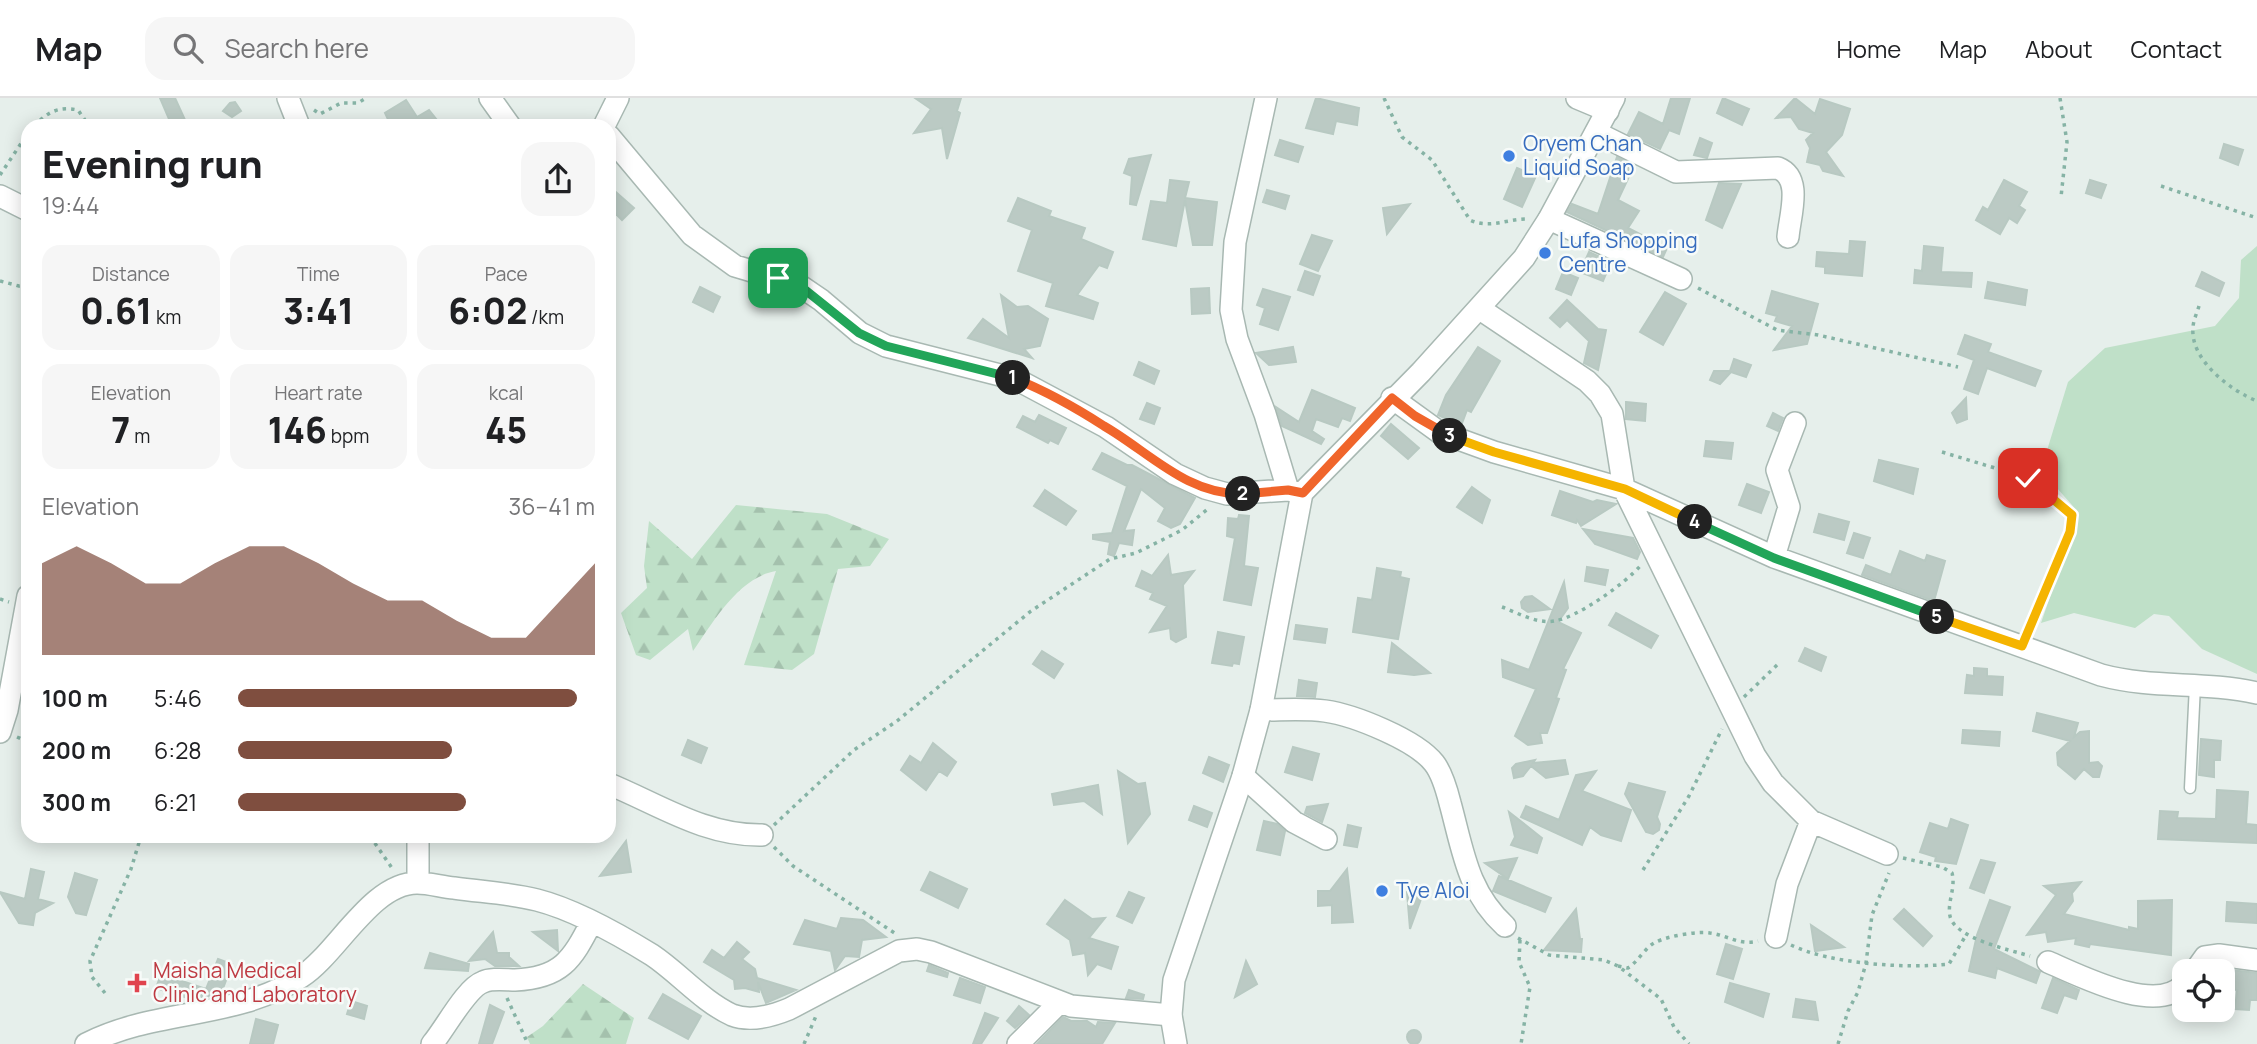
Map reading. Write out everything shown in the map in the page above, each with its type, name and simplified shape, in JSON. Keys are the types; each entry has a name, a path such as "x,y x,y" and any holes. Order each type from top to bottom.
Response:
{"street":[{"path":"490,98 505,119"},
{"path":"608,119 618,98"},
{"path":"1176,1044 1171,1015 1174,980 1243,776 1262,710 1295,491 1237,339 1231,310 1234,242 1266,98"},
{"path":"616,144 692,235 735,266 799,285 859,333 886,346 1016,379 1106,426 1175,474 1227,494 1295,491 1480,309 1524,258 1549,219 1611,105 1577,98"},
{"path":"1597,133 1675,172 1778,168 1787,172 1793,182 1787,237"},
{"path":"0,196 21,206"},
{"path":"1549,219 1681,279"},
{"path":"1480,309 1587,381 1600,394 1612,414 1625,489 1755,756 1773,783 1811,821 1887,854"},
{"path":"1392,398 1439,432 1494,452 1625,489 1774,558 2123,681 2221,685 2257,693"},
{"path":"1774,558 1789,508 1777,470 1795,423"},
{"path":"0,732 7,710 21,634"},
{"path":"1262,710 1339,713 1415,746 1427,755 1436,766 1450,803 1467,873 1478,896 1513,933"},
{"path":"1243,776 1294,822 1326,839"},
{"path":"616,787 701,826 738,835 762,835"},
{"path":"1776,937 1787,884 1811,821"},
{"path":"411,883 417,843"},
{"path":"86,1044 143,1022 232,1008 268,996 303,976 333,949 366,910 411,883 539,900 652,955 733,1015 747,1018 780,1013 899,951 917,949 1086,1010 1171,1015"},
{"path":"432,1044 471,990 483,981 551,974 568,964 591,923"},
{"path":"2204,959 2219,955 2257,960"},
{"path":"2048,962 2117,990 2147,997 2172,992"},
{"path":"1018,1044 1060,1002"}],"lane":[{"path":"2190,788 2196,685"}],"path":[{"path":"293,110 309,107 320,114 341,103 358,103 366,98"},
{"path":"1384,98 1402,137 1432,160 1470,220 1490,225 1510,219 1549,219"},
{"path":"2060,98 2067,142 2061,197"},
{"path":"42,119 63,107 78,110 84,119"},
{"path":"0,175 21,144"},
{"path":"2161,186 2257,218"},
{"path":"1681,279 1777,330 1818,335 1958,367"},
{"path":"0,281 21,286"},
{"path":"2199,306 2192,329 2196,345 2210,368 2234,390 2257,401"},
{"path":"1942,452 2028,478 2072,515 2070,532 2022,646"},
{"path":"917,949 793,866 762,835 854,750 922,701 1031,611 1110,559 1136,553 1182,530 1227,494"},
{"path":"1502,607 1535,620 1556,621 1606,596 1634,573 1655,549"},
{"path":"1643,870 1689,796 1732,709 1778,664"},
{"path":"105,993 92,977 90,961 131,869 139,843"},
{"path":"376,843 411,883"},
{"path":"1838,1044 1867,963 1872,915 1889,871 1887,854 1942,867 1952,873 1954,882 1950,915 1954,927 1966,935 2048,962"},
{"path":"1513,933 1549,956 1604,960 1628,968 1655,942 1694,932 1712,933 1728,939"},
{"path":"1513,933 1519,962 1530,987 1521,1044"},
{"path":"1819,953 1867,963 1923,967 1949,964 1966,935"},
{"path":"1618,966 1661,999 1674,1027 1689,1044"},
{"path":"499,981 528,1044"}],"green space":[{"path":"2257,246 2257,674 2202,649 2169,616 2154,614 2135,628 2074,613 2041,623 2079,513 2041,470 2068,382 2105,348 2215,326 2239,298 2241,260"},
{"path":"736,505 827,514 889,539 870,566 838,569 814,654 792,670 744,665 776,571 750,582 739,591 693,651 688,629 650,660 636,655 621,613 647,588 644,566 649,521 692,559"},
{"path":"583,984 634,1018 626,1044 530,1044 527,1037 543,1026"}],"building":[{"path":"160,98 175,98 185,119 169,119"},
{"path":"915,98 961,98 957,111 960,113 947,159 942,128 914,133 931,109"},
{"path":"1316,98 1359,108 1357,125 1336,121 1333,134 1306,128"},
{"path":"1671,98 1690,98 1679,134 1669,130 1660,149 1628,134 1639,112 1663,124"},
{"path":"1723,98 1749,109 1742,125 1717,113"},
{"path":"1795,98 1815,114 1820,99 1850,109 1842,135 1826,152 1843,176 1823,171 1820,165 1807,162 1810,148 1806,140 1813,133 1799,129 1791,117 1776,118"},
{"path":"406,100 417,117 429,110 436,119 388,119 385,113"},
{"path":"235,102 241,111 232,117 223,111 230,103"},
{"path":"1700,138 1712,143 1707,158 1694,155"},
{"path":"1280,140 1303,147 1298,162 1275,155"},
{"path":"2224,144 2243,150 2238,165 2220,158"},
{"path":"1151,155 1136,205 1130,204 1132,176 1124,173 1129,159"},
{"path":"1617,157 1634,166 1618,200 1639,211 1628,228 1667,248 1663,257 1567,212 1572,204 1598,214"},
{"path":"1517,168 1536,176 1522,207 1504,199"},
{"path":"1170,180 1189,182 1185,198 1217,202 1212,245 1193,245 1185,200 1176,246 1143,239 1151,201 1167,203"},
{"path":"2004,180 2027,192 2019,206 2025,210 2017,223 2009,218 2000,234 1976,220 1983,207 1988,210"},
{"path":"2090,180 2106,185 2101,198 2086,193"},
{"path":"1719,183 1741,184 1722,228 1706,220"},
{"path":"1267,190 1289,196 1285,209 1263,202"},
{"path":"616,192 634,208 622,220 616,214"},
{"path":"1018,198 1051,211 1049,216 1085,228 1081,239 1113,252 1107,268 1099,265 1077,295 1098,303 1093,319 1046,306 1053,283 1018,271 1032,230 1008,221"},
{"path":"1410,204 1387,234 1383,208"},
{"path":"1312,235 1332,241 1318,271 1300,264"},
{"path":"1850,241 1865,242 1862,276 1825,273 1825,267 1816,266 1817,252 1849,254"},
{"path":"1924,246 1943,248 1941,272 1972,273 1971,287 1914,283 1915,270 1922,271"},
{"path":"1589,252 1611,262 1603,281 1580,272"},
{"path":"1305,271 1320,276 1313,295 1298,290"},
{"path":"1563,272 1578,278 1571,295 1556,289"},
{"path":"2202,272 2224,283 2219,296 2196,286"},
{"path":"1988,282 2027,290 2025,305 1985,298"},
{"path":"700,287 720,297 713,312 693,302"},
{"path":"1209,288 1210,313 1192,314 1191,289"},
{"path":"1263,289 1290,297 1278,330 1260,324 1265,308 1257,305"},
{"path":"1772,291 1818,304 1807,344 1774,350 1792,326 1775,321 1777,316 1766,313"},
{"path":"1665,292 1686,304 1663,345 1640,332"},
{"path":"1001,295 1017,307 1028,306 1048,319 1040,346 1024,349 1032,358 968,338 983,319 1009,338"},
{"path":"1567,300 1598,329 1606,330 1598,370 1584,363 1589,341 1567,320 1560,327 1550,318"},
{"path":"1965,335 1991,344 1988,352 2041,371 2035,386 1987,368 1978,394 1964,389 1974,360 1958,354"},
{"path":"1293,347 1296,362 1269,365 1256,353"},
{"path":"1478,347 1500,361 1471,412 1467,410 1461,426 1438,415 1446,395"},
{"path":"1734,359 1751,365 1746,377 1731,372 1720,384 1710,380 1714,371 1730,371"},
{"path":"1139,362 1159,371 1154,384 1134,375"},
{"path":"1312,390 1355,408 1350,421 1342,418 1338,427 1316,419 1312,431 1324,439 1321,444 1282,426 1276,407 1299,422"},
{"path":"1966,398 1967,419 1957,423 1952,413"},
{"path":"1626,402 1646,404 1645,421 1626,419"},
{"path":"1147,403 1160,408 1154,424 1140,419"},
{"path":"1773,413 1783,418 1778,431 1767,426"},
{"path":"1039,415 1066,428 1058,444 1050,440 1048,443 1017,427 1023,416 1035,422"},
{"path":"1391,424 1419,448 1408,459 1381,436"},
{"path":"1706,441 1733,443 1731,459 1704,456"},
{"path":"1102,453 1132,465 1195,498 1180,524 1171,528 1158,521 1165,508 1141,489 1124,531 1134,530 1132,545 1119,543 1114,556 1108,554 1110,542 1093,539 1093,535 1112,533 1127,486 1093,469"},
{"path":"1879,460 1918,469 1913,494 1874,481"},
{"path":"1747,484 1769,492 1761,513 1739,505"},
{"path":"1472,487 1490,500 1482,523 1457,507"},
{"path":"1045,490 1076,511 1066,525 1034,506"},
{"path":"1560,491 1593,502 1597,500 1616,504 1581,526 1577,520 1576,523 1552,515"},
{"path":"1819,514 1849,522 1844,540 1814,532"},
{"path":"1239,515 1249,516 1244,566 1258,568 1251,605 1224,600 1235,538 1227,536 1228,518 1238,519"},
{"path":"1583,529 1633,538 1640,552 1637,559 1595,544"},
{"path":"1854,533 1870,538 1863,558 1847,553"},
{"path":"1900,551 1925,561 1927,555 1945,561 1934,601 1862,575 1866,565 1891,575"},
{"path":"1168,555 1171,575 1194,571 1183,585 1186,637 1176,642 1171,639 1170,628 1150,632 1167,606 1150,599 1153,593 1136,586 1142,571 1152,576"},
{"path":"1587,567 1608,570 1605,585 1585,581"},
{"path":"1377,568 1401,572 1400,577 1409,579 1398,639 1353,632 1358,598 1372,600"},
{"path":"1564,582 1568,608 1558,622 1581,633 1563,669 1566,670 1556,698 1559,699 1547,733 1540,733 1542,743 1528,745 1515,736 1536,689 1503,677 1502,660 1529,670"},
{"path":"1532,596 1550,609 1528,612 1522,608 1521,602 1525,597"},
{"path":"1616,613 1658,636 1651,648 1609,625"},
{"path":"1296,625 1327,629 1325,643 1294,639"},
{"path":"1218,632 1244,637 1239,664 1233,663 1232,666 1212,663"},
{"path":"1392,643 1430,673 1414,675 1388,672"},
{"path":"1805,648 1826,657 1821,671 1799,661"},
{"path":"1042,651 1063,664 1054,678 1033,664"},
{"path":"1974,668 1987,669 1987,676 2003,677 2002,695 1965,693 1967,675 1974,676"},
{"path":"1299,680 1317,683 1315,697 1297,696"},
{"path":"2037,713 2078,723 2074,737 2080,732 2089,731 2089,763 2098,762 2102,766 2099,777 2093,777 2084,769 2075,779 2058,765 2057,753 2070,741 2033,731"},
{"path":"1963,730 2000,732 1999,746 1962,743"},
{"path":"2201,739 2221,741 2220,760 2214,760 2214,777 2199,775"},
{"path":"688,740 707,748 701,763 682,755"},
{"path":"933,743 956,762 947,776 939,771 926,790 901,770 910,756 921,763"},
{"path":"1293,747 1319,754 1312,780 1285,772"},
{"path":"1209,757 1229,765 1223,782 1203,773"},
{"path":"1535,760 1533,763 1565,760 1568,774 1546,778 1531,766 1523,776 1514,778 1512,768 1516,764"},
{"path":"1118,771 1138,784 1145,783 1150,814 1128,843"},
{"path":"1596,771 1582,791 1631,810 1621,841 1601,835 1590,827 1582,845 1521,817 1526,806 1559,820 1576,775"},
{"path":"1629,783 1665,792 1657,817 1659,830 1653,834 1646,832 1625,794"},
{"path":"1098,785 1102,814 1084,801 1054,805 1052,794"},
{"path":"2217,790 2248,792 2246,824 2257,825 2257,843 2158,839 2160,811 2178,812 2177,818 2216,819"},
{"path":"1328,804 1322,822 1305,813 1307,807"},
{"path":"1194,806 1212,813 1207,827 1189,820"},
{"path":"1509,812 1542,838 1537,853 1511,845 1515,837"},
{"path":"1951,819 1968,825 1956,864 1935,861 1936,857 1920,852 1930,823 1948,829"},
{"path":"1264,821 1277,824 1285,831 1280,855 1257,850"},
{"path":"1348,825 1361,828 1357,847 1344,845"},
{"path":"626,841 631,872 600,876"},
{"path":"1517,858 1508,879 1485,863"},
{"path":"1981,860 1995,863 1984,893 1970,888"},
{"path":"31,869 44,872 38,899 53,903 35,913 33,925 19,923 0,892 25,899"},
{"path":"1347,869 1353,922 1332,923 1332,905 1318,906 1318,891 1330,891"},
{"path":"930,872 967,889 958,908 921,890"},
{"path":"75,873 97,880 86,915 76,913 68,897"},
{"path":"1499,876 1551,898 1545,912 1493,891"},
{"path":"2081,882 2072,893 2073,901 2064,914 2129,930 2129,927 2138,929 2138,901 2172,900 2171,955 2090,944 2089,947 2075,944 2076,938 2048,942 2046,932 2027,935 2056,895 2044,886"},
{"path":"1424,891 1410,929 1407,892"},
{"path":"1129,892 1144,898 1132,923 1117,916"},
{"path":"1065,900 1092,919 1105,918 1089,938 1118,947 1111,969 1097,964 1088,975 1085,953 1073,955 1070,940 1047,924"},
{"path":"1990,900 2010,907 1994,949 2040,972 2036,983 1997,968 1995,978 1969,971 1977,935"},
{"path":"2227,902 2257,904 2257,923 2226,921"},
{"path":"1576,909 1582,939 1581,952 1544,950"},
{"path":"1904,909 1932,936 1923,946 1894,919"},
{"path":"841,918 863,920 886,937 862,940 859,957 845,956 835,970 831,951 794,944 805,920 837,929"},
{"path":"1811,925 1844,947 1815,951"},
{"path":"557,930 558,951 533,932"},
{"path":"493,932 497,953 509,953 509,957 519,966 495,966 485,959 469,961"},
{"path":"737,942 749,952 742,959 755,969 757,978 796,990 766,1003 758,982 759,992 745,988 735,989 734,980 704,962 712,950 724,958"},
{"path":"1726,944 1742,949 1733,979 1717,974"},
{"path":"430,953 469,964 468,971 425,968"},
{"path":"218,959 232,964 221,994 194,1000 156,988 161,974 206,989"},
{"path":"1246,961 1257,984 1235,997"},
{"path":"929,965 948,973 947,977 927,971"},
{"path":"2235,970 2257,973 2257,1000 2250,1000 2249,1010 2235,1009"},
{"path":"960,978 985,987 980,1003 954,995"},
{"path":"2053,978 2079,990 2076,999 2064,995 2057,1013 2042,1008"},
{"path":"1730,983 1769,994 1763,1017 1725,1002"},
{"path":"1129,990 1144,995 1143,999 1126,998"},
{"path":"663,994 701,1016 688,1039 649,1018"},
{"path":"1796,999 1815,1002 1818,1020 1793,1017"},
{"path":"351,1001 367,1006 364,1019 347,1014"},
{"path":"490,1005 504,1012 492,1044 479,1044"},
{"path":"1019,1006 1029,1015 1015,1028 1007,1021"},
{"path":"985,1013 998,1018 981,1044 973,1044"},
{"path":"1063,1017 1071,1021 1087,1021 1096,1027 1098,1022 1115,1023 1102,1044 1037,1044"},
{"path":"256,1019 278,1025 273,1044 250,1044"},
{"path":"1411,1030 1417,1030 1421,1037 1417,1044 1411,1044 1407,1040 1407,1034"}],"place":[{"name":"Oryem Chan Liquid Soap","path":"1509,156"},
{"name":"Lufa Shopping Centre","path":"1545,253"},
{"name":"Tye Aloi","path":"1382,891"},
{"name":"Maisha Medical Clinic and Laboratory","path":"137,983"}],"route":[{"path":"778,278 799,285 859,333 886,346 1016,379 1106,426 1175,474 1205,488 1227,494 1288,490 1303,493 1311,481 1392,398 1439,432 1494,452 1625,489 1774,558 2022,646 2070,532 2072,515 2028,478"}]}
